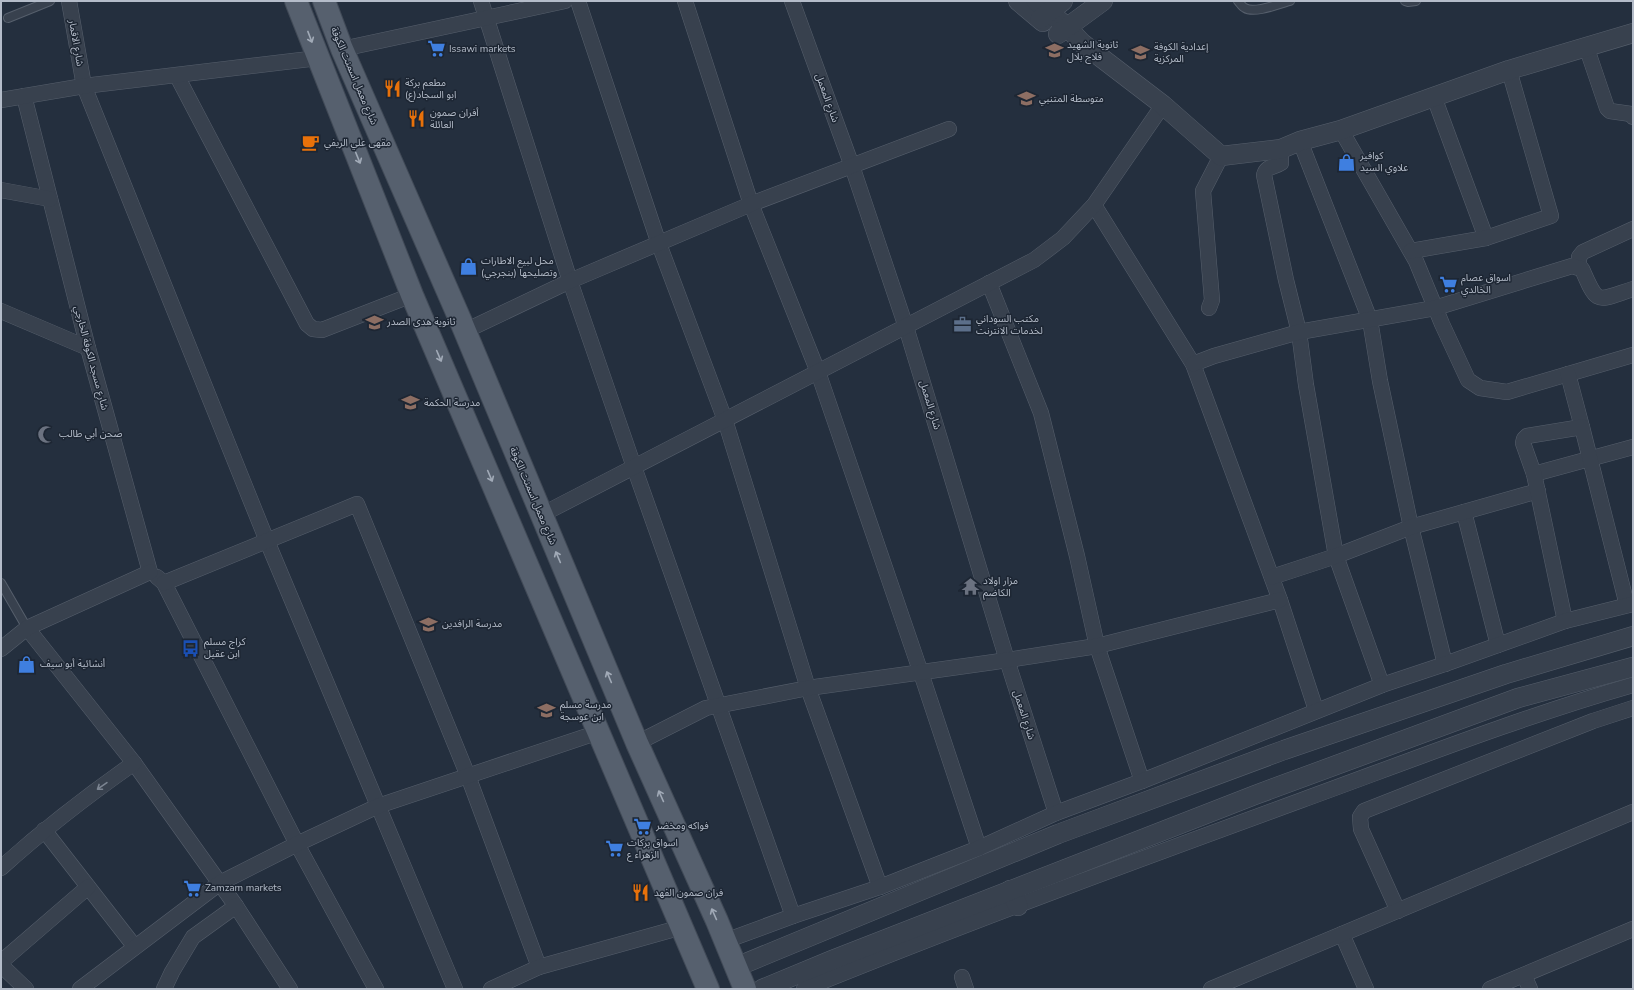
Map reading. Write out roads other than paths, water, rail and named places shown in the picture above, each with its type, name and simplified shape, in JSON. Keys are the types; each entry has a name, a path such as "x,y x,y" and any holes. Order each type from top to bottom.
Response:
{"main road":[{"path":"296,1 414,300 708,989"},
{"name":"شارع معمل اسمنت الكوفة","path":"324,1 342,49 447,290 636,743 715,915 745,989"},
{"path":"414,300 430,306 442,299 447,290"},
{"path":"429,335 434,328 446,322 452,321 463,328"}],"street":[{"name":"شارع الاقمار","path":"69,1 84,86 267,541 455,989"},
{"path":"482,1 486,18 570,281 634,467 793,916"},
{"path":"342,49 565,1"},
{"path":"578,1 659,244 725,420 808,688 880,887"},
{"path":"685,1 751,204 818,372 921,673 985,852"},
{"name":"شارع المعمل","path":"792,1 852,166 906,327 1007,660 1056,813"},
{"path":"1018,1 1047,8 1063,30 1163,105 1221,156 1281,149 1300,141 1341,130 1508,70 1633,33"},
{"path":"1063,30 1103,1"},
{"path":"1586,46 1607,108 1610,111 1630,114 1633,117"},
{"path":"1,100 84,86 318,58"},
{"path":"1411,251 1486,238 1551,216 1508,70"},
{"path":"177,76 307,324 313,329 322,330 414,300"},
{"name":"شارع مسجد الكوفة الخارجي","path":"24,96 88,348 150,572"},
{"path":"1434,97 1486,238"},
{"path":"541,515 1034,260 1063,238 1094,206 1163,105"},
{"path":"463,328 751,204 949,129"},
{"path":"1341,130 1411,251 1468,380 1480,388 1507,392 1633,354"},
{"path":"1300,141 1370,320 1380,381 1411,527 1445,664"},
{"path":"1281,149 1281,163 1278,166 1269,167 1265,171 1264,175 1286,280 1299,332 1306,385 1336,556 1382,685"},
{"path":"1209,308 1212,300 1203,191 1221,156"},
{"path":"1,190 50,199"},
{"path":"1094,206 1192,364 1272,577 1316,710"},
{"path":"1579,267 1580,257 1583,252 1633,229"},
{"path":"1192,364 1214,356 1299,332 1435,308 1572,266 1582,269 1593,293 1598,298 1604,299 1633,289"},
{"path":"988,283 1041,413 1077,556 1097,646 1142,781"},
{"path":"1,311 88,348"},
{"path":"736,967 770,953 985,852 1056,813 1142,781 1316,710 1382,685 1564,621 1630,605 1568,374"},
{"path":"1564,621 1538,491 1534,474 1527,456 1524,439 1527,436 1582,427"},
{"path":"1534,474 1633,447"},
{"path":"1272,577 1336,556 1411,527 1538,491"},
{"path":"164,583 357,504 468,776 538,967"},
{"path":"1464,512 1498,645"},
{"path":"1,649 27,628 150,572 164,583 297,844 376,989"},
{"path":"636,743 706,708 808,688 921,673 1097,646 1280,600"},
{"path":"27,628 134,763 236,906 290,989"},
{"path":"725,941 793,916 985,852 1065,831 1284,750 1506,674 1633,636"},
{"path":"804,989 1255,795 1518,698 1633,667"},
{"path":"762,989 832,960 1014,898 1164,850 1519,721 1586,698 1633,685"},
{"path":"1419,704 1432,730"},
{"path":"1398,911 1361,829 1360,817 1364,811 1586,724 1633,708"},
{"path":"80,989 220,883 297,844 378,806 599,732"},
{"path":"1,868 44,830 134,763"},
{"path":"1210,989 1633,812"},
{"path":"44,830 135,948"},
{"path":"26,989 1,964 88,887"},
{"path":"164,989 172,972 194,938 236,906"},
{"path":"492,989 538,967 682,927"},
{"path":"1490,989 1633,929"},
{"path":"1342,934 1366,989"},
{"path":"770,953 783,980"},
{"path":"1524,975 1530,989"}],"lane":[{"path":"8,18 50,1"},
{"path":"1238,1 1244,8 1250,10 1266,8 1290,1"},
{"path":"1405,1 1416,1"},
{"path":"1,583 27,628"}],"place":[{"name":"Issawi markets","path":"436,49"},
{"name":"ثانوية الشهيد فلاح بلال","path":"1054,51"},
{"name":"إعدادية الكوفة المركزية","path":"1141,53"},
{"name":"مطعم بركة ابو السجاد(ع)","path":"392,89"},
{"name":"متوسطة المتنبي","path":"1026,99"},
{"name":"أفران صمون العائلة","path":"417,119"},
{"name":"مقهى علي الريفي","path":"311,143"},
{"name":"كوافير علاوي السيد","path":"1347,162"},
{"name":"محل لبيع الاطارات وتصليحها (بنجرجي)","path":"468,267"},
{"name":"اسواق عصام الخالدي","path":"1448,284"},
{"name":"ثانوية هدى الصدر","path":"374,322"},
{"name":"مكتب السوداني لخدمات الانترنت","path":"963,325"},
{"name":"مدرسة الحكمة","path":"411,403"},
{"name":"صحن أبي طالب","path":"46,434"},
{"name":"مزار اولاد الكاضم","path":"970,587"},
{"name":"مدرسة الرافدين","path":"429,624"},
{"name":"كراج مسلم ابن عقيل","path":"191,648"},
{"name":"أنشائية أبو سيف","path":"27,664"},
{"name":"مدرسة مسلم ابن عوسجة","path":"547,711"},
{"name":"فواكه ومخضر","path":"643,826"},
{"name":"اسواق بركات الزهراء ع","path":"614,849"},
{"name":"Zamzam markets","path":"192,888"},
{"name":"فران صمون الفهد","path":"641,893"}]}
